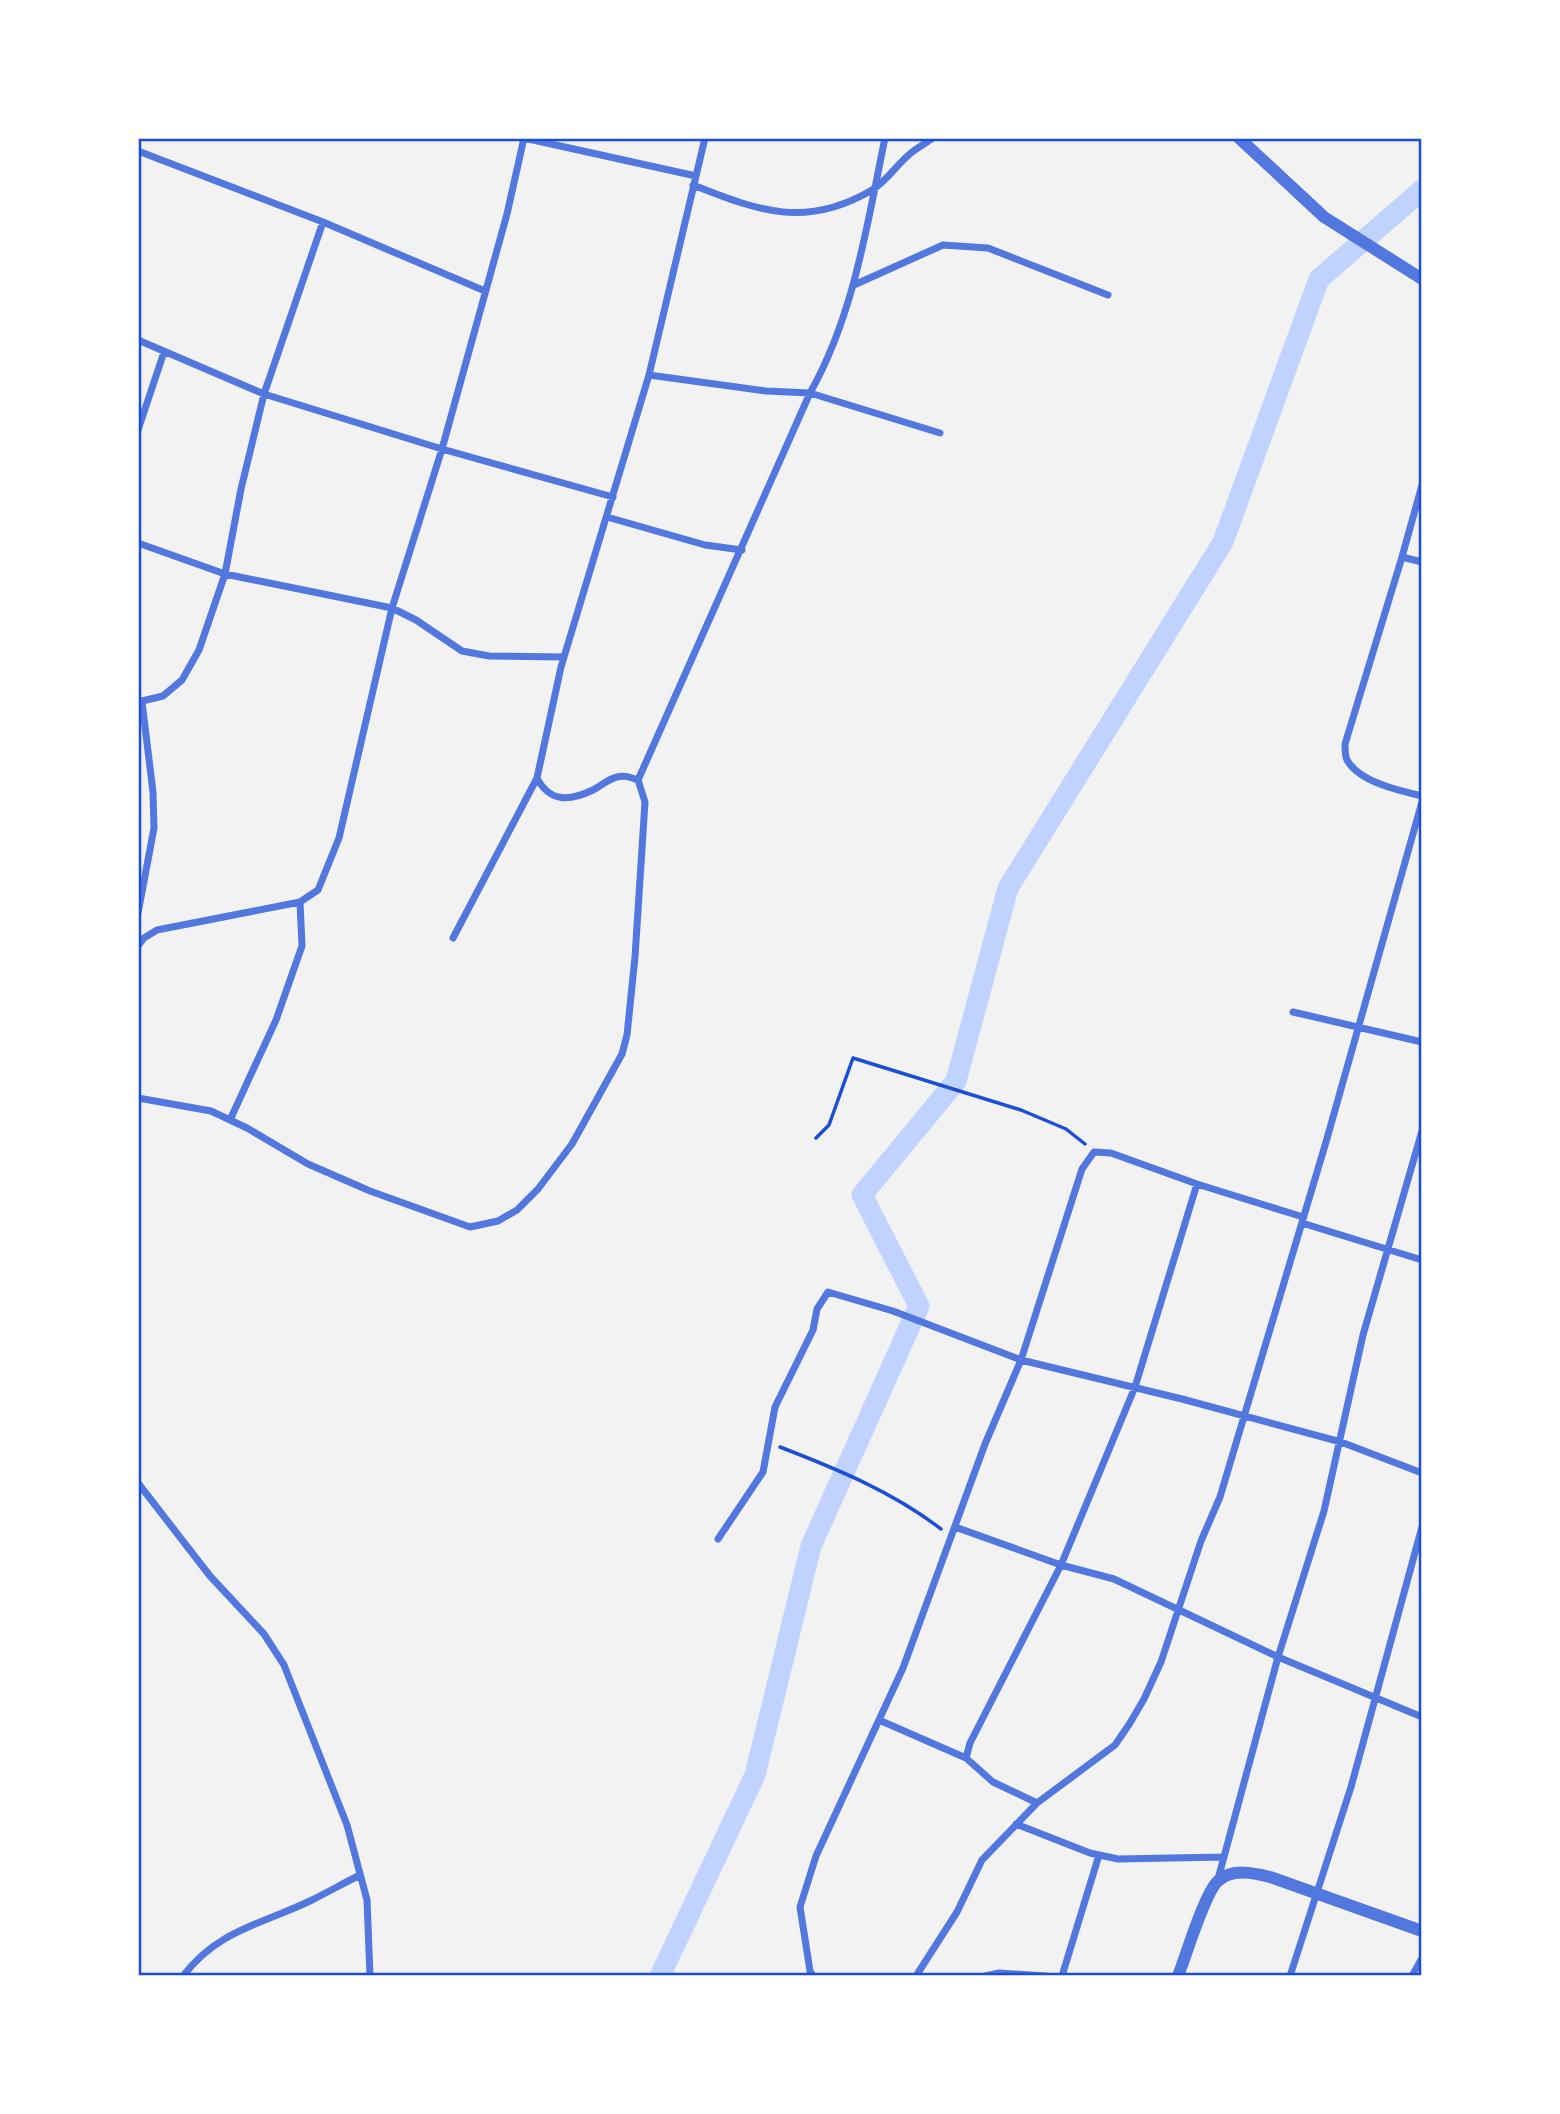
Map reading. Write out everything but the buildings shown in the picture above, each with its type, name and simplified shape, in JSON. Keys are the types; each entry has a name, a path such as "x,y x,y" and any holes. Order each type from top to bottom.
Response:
{"street":[{"path":"138,946 144,938 157,930 300,902 318,890 339,838 392,608 442,449 507,214 524,138 696,176"},
{"path":"453,938 537,778 565,657 649,375 705,138"},
{"path":"138,1098 211,1111 308,1164 370,1191 470,1227 498,1221 517,1210 538,1189 572,1143 622,1054 627,1035 635,957 645,802 638,780 810,393 825,368 854,285 885,138"},
{"path":"693,185 741,204 769,211 796,212 834,208 874,189 911,153 933,138"},
{"path":"1239,138 1324,218 1422,279"},
{"path":"138,151 323,222 485,291"},
{"path":"138,913 154,828 153,792 140,702 163,696 182,680 199,650 225,574 241,489 264,394 323,222"},
{"path":"854,285 943,245 988,248 1108,295"},
{"path":"138,340 264,394 442,449 613,497"},
{"path":"138,430 164,352"},
{"path":"649,375 766,391 810,393 940,433"},
{"path":"1422,485 1345,744 1346,759 1356,771 1385,786 1422,796"},
{"path":"607,517 705,545 742,550"},
{"path":"138,543 225,574 392,608 416,620 461,651 489,656 565,657"},
{"path":"1402,557 1422,562"},
{"path":"537,778 543,790 551,795 570,799 593,790 613,777 628,776 638,780"},
{"path":"916,1976 957,1912 982,1860 1037,1803 1115,1745 1153,1681 1201,1541 1220,1497 1303,1220 1422,802"},
{"path":"230,1120 276,1020 302,946 300,902"},
{"path":"1293,1012 1422,1042"},
{"path":"1178,1976 1205,1903 1217,1881 1278,1657 1324,1511 1363,1335 1422,1131"},
{"path":"813,1976 800,1907 817,1856 903,1668 985,1444 1021,1360 1082,1169 1094,1153 1111,1153 1422,1260"},
{"path":"965,1758 970,1743 1061,1565 1135,1387 1198,1184"},
{"path":"718,1539 763,1472 775,1407 814,1330 817,1309 828,1292 892,1311 1021,1360 1135,1387 1341,1442 1422,1473"},
{"path":"138,1483 210,1576 264,1634 284,1665 347,1825 367,1900 370,1976"},
{"path":"955,1527 1061,1565 1114,1579 1278,1657 1422,1717"},
{"path":"1290,1976 1351,1787 1422,1527"},
{"path":"879,1720 965,1758 993,1782 1037,1803"},
{"path":"1016,1824 1055,1840 1118,1859 1224,1857"},
{"path":"1062,1976 1099,1855"},
{"path":"1217,1881 1235,1873 1251,1872 1316,1892 1422,1931"},
{"path":"183,1976 197,1958 245,1926 311,1901 360,1875"},
{"path":"1412,1976 1422,1958"},
{"path":"985,1976 999,1973 1046,1976"}],"path":[{"path":"816,1138 829,1125 853,1058 995,1102 1066,1129 1094,1153"},
{"path":"768,1443 833,1467 913,1508 951,1538"}],"waterway":[{"path":"660,1976 755,1775 811,1546 919,1306 862,1195 956,1081 1008,888 1223,542 1319,279 1422,190"}]}
